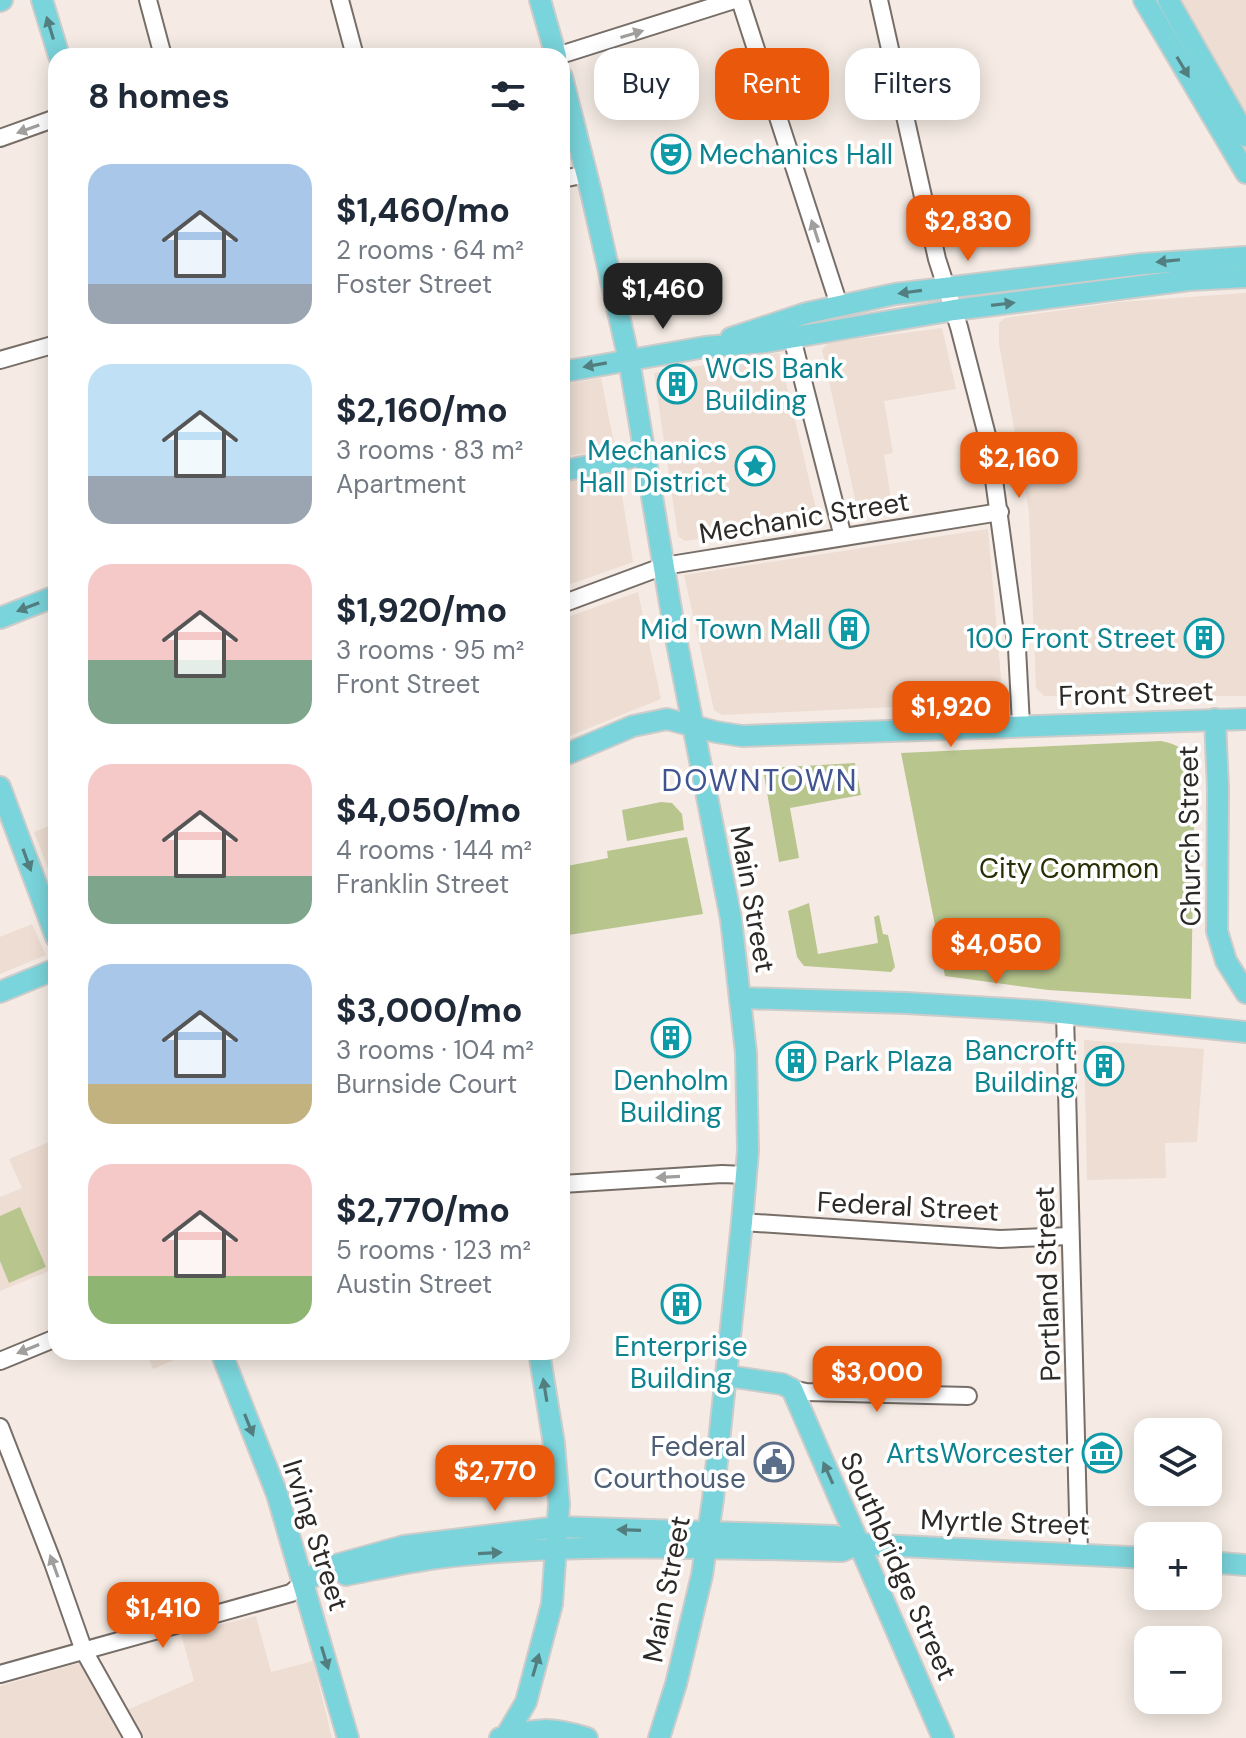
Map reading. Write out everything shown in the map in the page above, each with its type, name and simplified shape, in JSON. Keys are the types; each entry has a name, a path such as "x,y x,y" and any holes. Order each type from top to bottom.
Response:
{"main road":[{"path":"42,0 57,48"},
{"path":"540,0 555,48"},
{"path":"1144,0 1246,173"},
{"path":"1168,0 1246,136"},
{"name":"Main Street","path":"570,108 629,360 664,566 731,919 746,1053 746,1175 728,1376 706,1540 676,1684 659,1738"},
{"path":"705,347 839,305 947,287 1163,262 1246,257"},
{"path":"570,371 705,347 792,338 954,310 1189,280 1246,277"},
{"path":"570,469 644,455"},
{"path":"0,618 48,599"},
{"name":"Front Street","path":"570,752 621,730 667,719 742,736 1246,719"},
{"name":"Church Street","path":"1215,719 1217,931 1226,961 1246,993"},
{"path":"0,787 48,916"},
{"path":"0,992 48,972"},
{"path":"742,998 940,1005 1246,1032"},
{"name":"Irving Street","path":"224,1360 277,1494 348,1738"},
{"path":"504,1737 526,1702 552,1604 559,1504 554,1444 540,1360"},
{"path":"728,1376 782,1384 792,1389"},
{"name":"Southbridge Street","path":"792,1389 943,1738"},
{"path":"303,1583 325,1568 404,1546 558,1527 706,1540"},
{"path":"303,1583 437,1558 706,1540"},
{"name":"Myrtle Street","path":"706,1540 842,1551 860,1544 1134,1557"},
{"path":"1222,1563 1246,1565"},
{"path":"504,1737 536,1729 554,1729 587,1738"}],"street":[{"path":"148,0 161,48"},
{"path":"340,0 353,48"},
{"path":"570,52 737,0 839,305"},
{"path":"879,0 937,259 983,417 1000,512 1017,648 1021,725"},
{"path":"0,138 48,121"},
{"path":"570,177 587,174"},
{"path":"792,338 843,537"},
{"path":"0,360 48,346"},
{"name":"Mechanic Street","path":"570,601 664,566 1000,512"},
{"name":"Portland Street","path":"1065,1014 1079,1553"},
{"path":"570,1184 746,1175"},
{"name":"Federal Street","path":"742,1222 1000,1239 1070,1236"},
{"path":"0,1361 48,1341"},
{"path":"792,1389 806,1392 968,1396"},
{"path":"0,1427 84,1651 133,1738"},
{"path":"0,1674 291,1593 303,1583"}],"shaded area":[{"path":"1177,0 1246,0 1246,117"},
{"path":"1246,293 1246,696 1044,696 1036,688 1029,512 999,344 999,323 1005,318 1120,302"},
{"path":"942,328 956,389 884,401 893,453 884,455 893,511 859,516 822,350 828,343"},
{"path":"779,353 819,521 685,541 678,536 654,373"},
{"path":"601,378 615,448 570,456 570,384"},
{"path":"618,472 633,562 570,584 570,481"},
{"path":"988,529 1003,702 722,715 714,710 684,575"},
{"path":"638,592 661,699 570,736 570,616"},
{"path":"48,826 48,868 34,832"},
{"path":"32,924 46,955 0,974 0,937"},
{"path":"1084,1040 1204,1049 1197,1142 1165,1143 1166,1178 1087,1180"},
{"path":"48,1142 48,1271 0,1291 0,1197 22,1188 9,1159"},
{"path":"149,1360 174,1360 153,1369"},
{"path":"256,1616 271,1672 313,1661 332,1738 144,1738 127,1710 194,1681 181,1634"},
{"path":"79,1663 124,1738 0,1738 0,1686"}],"green space":[{"name":"City Common","path":"1161,741 1184,751 1195,774 1191,999 1048,990 945,976 901,753"},
{"path":"855,763 861,795 790,808 799,858 779,862 764,775 768,768"},
{"path":"661,802 672,803 682,814 684,830 627,841 622,810"},
{"path":"687,837 703,914 570,935 570,865 608,858 607,851"},
{"path":"809,903 818,954 878,943 874,917 879,915 883,934 888,935 895,967 891,972 804,966 797,957 788,911"},
{"path":"20,1207 46,1267 9,1283 0,1261 0,1216"}],"place":[{"name":"Mechanics Hall","path":"671,154"},
{"name":"WCIS Bank Building","path":"677,384"},
{"name":"Mechanics Hall District","path":"755,466"},
{"name":"Mid Town Mall","path":"849,629"},
{"name":"100 Front Street","path":"1204,638"},
{"name":"Denholm Building","path":"671,1038"},
{"name":"Park Plaza","path":"796,1061"},
{"name":"Bancroft Building","path":"1104,1066"},
{"name":"Enterprise Building","path":"681,1304"},
{"name":"ArtsWorcester","path":"1102,1453"},
{"name":"Federal Courthouse","path":"774,1462"}],"district":[{"name":"DOWNTOWN","path":"760,781"}]}
